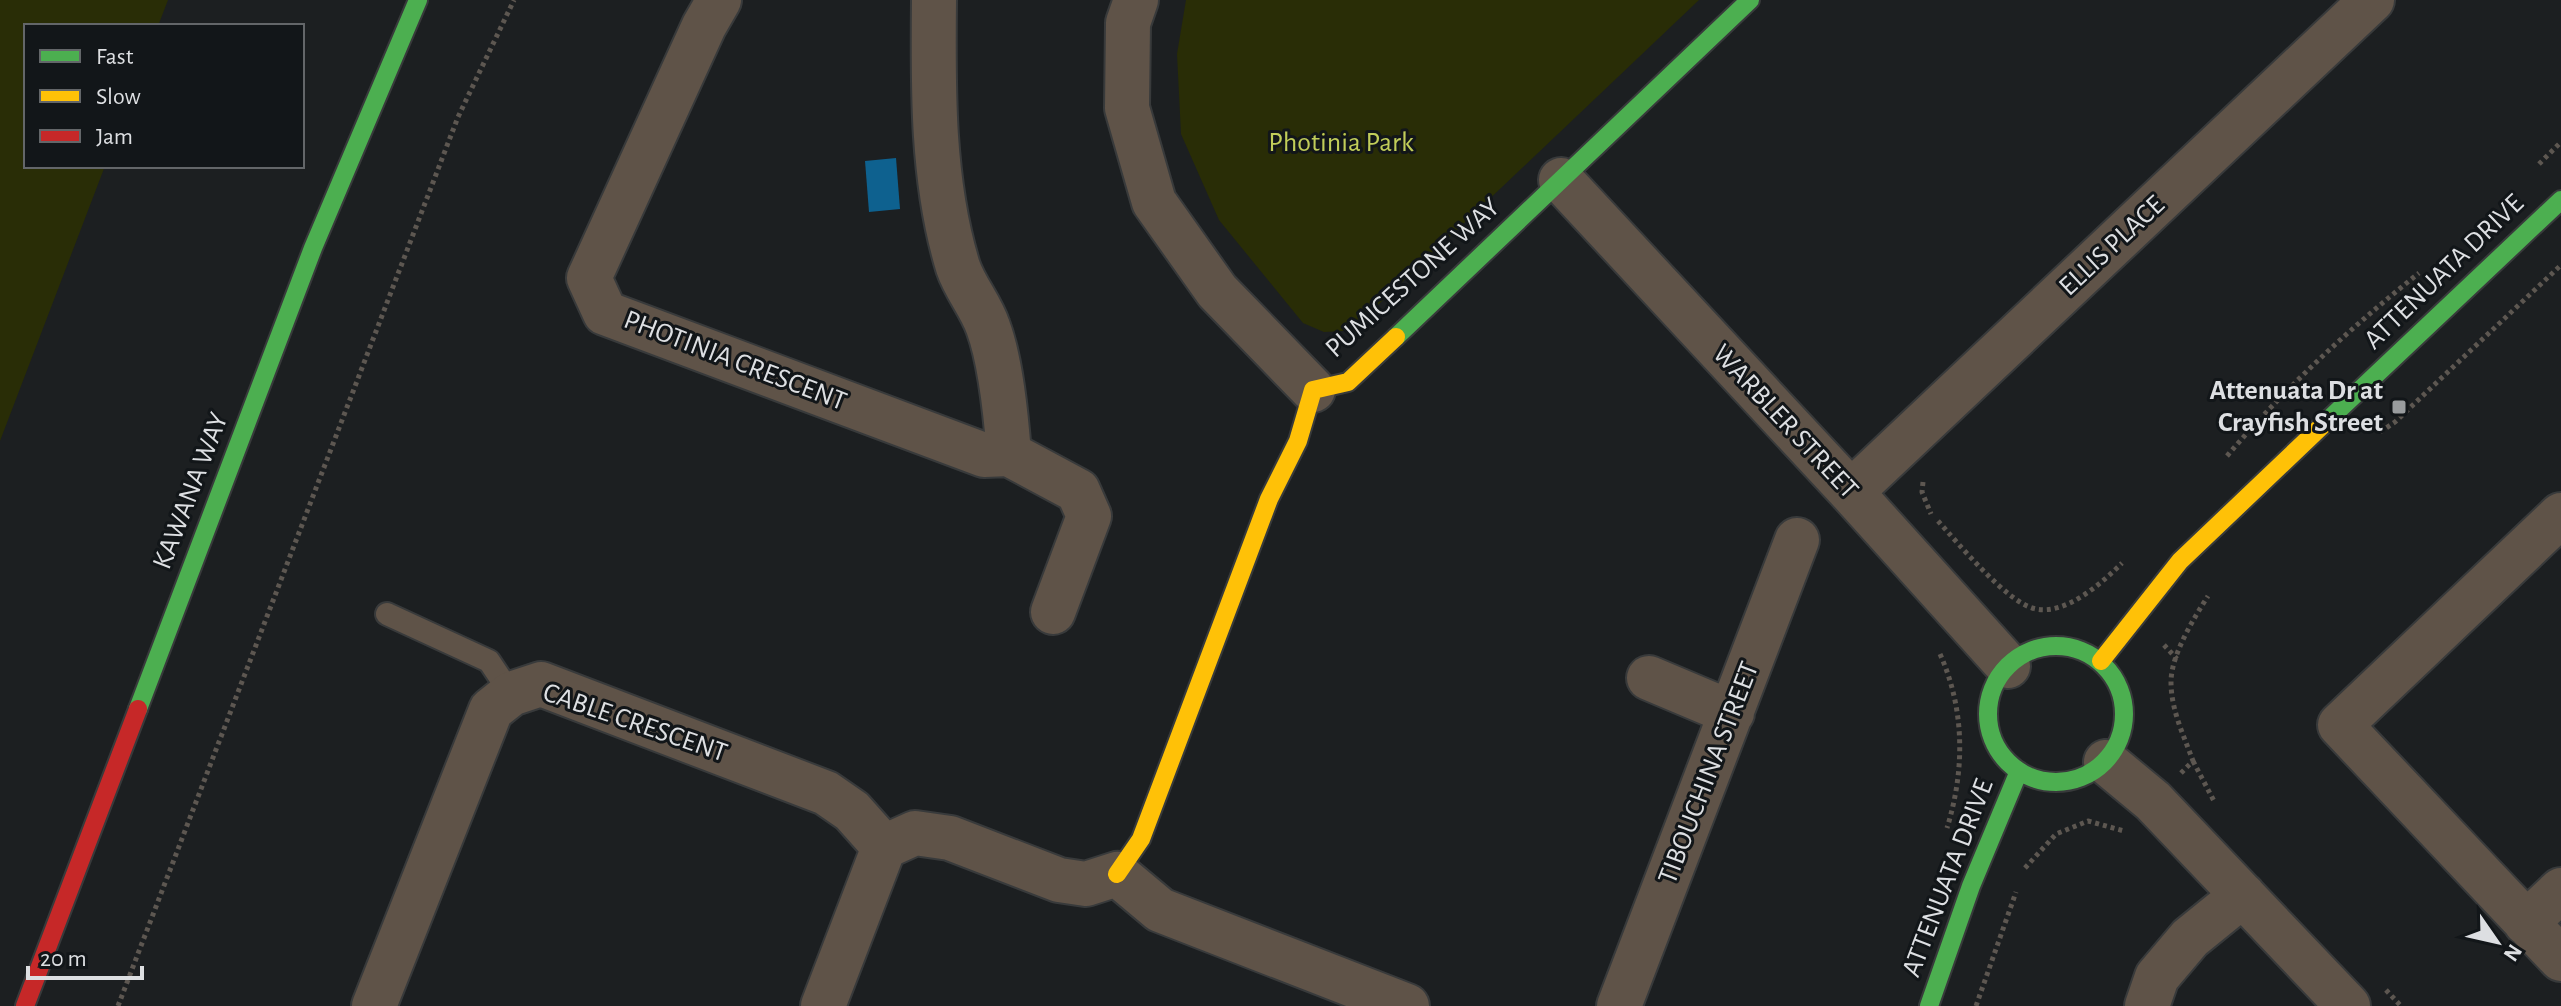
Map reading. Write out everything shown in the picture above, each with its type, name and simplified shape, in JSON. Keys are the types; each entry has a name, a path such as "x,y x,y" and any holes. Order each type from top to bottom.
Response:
{"street":[{"name":"KAWANA WAY","path":"25,1006 313,248 418,0"},
{"name":"PHOTINIA CRESCENT","path":"719,0 704,26 589,278 605,313 984,455 1009,454 1078,491 1089,516 1053,612"},
{"path":"934,0 933,92 945,210 959,270 988,328 1006,412 1009,454"},
{"path":"1136,0 1128,23 1127,108 1154,202 1217,291 1313,390"},
{"name":"PUMICESTONE WAY","path":"1117,874 1141,839 1269,499 1298,441 1313,390 1348,382 1750,0"},
{"name":"ELLIS PLACE","path":"1851,492 2372,0"},
{"name":"WARBLER STREET","path":"1561,180 2008,666"},
{"name":"ATTENUATA DRIVE","path":"2101,661 2180,561 2561,200"},
{"path":"2561,515 2340,725 2561,959"},
{"name":"TIBOUCHINA STREET","path":"1619,1006 1797,540"},
{"path":"2064,645 2084,650 2101,661 2115,678 2124,699 2124,721 2118,743 2106,762 2089,774 2069,782 2049,782 2029,777 2011,766 1997,748 1989,728 1989,705 1995,684 2008,666 2024,653 2043,646 2064,645"},
{"path":"1649,678 1732,713"},
{"name":"CABLE CRESCENT","path":"374,1006 491,710 511,694 541,684 826,793 852,811 884,847"},
{"path":"2106,762 2153,801 2348,1006"},
{"name":"ATTENUATA DRIVE","path":"1929,1006 1971,886 2019,771"},
{"path":"823,1006 884,847 915,833 950,838 1059,880 1086,884 1117,874 1160,910 1407,1006"},
{"path":"2526,923 2561,890"},
{"path":"2147,1006 2157,977 2190,938 2243,895"}],"lane":[{"path":"387,614 489,661 511,694"}],"path":[{"path":"118,1006 458,117 514,0"},
{"path":"2529,173 2561,142"},
{"path":"2369,440 2395,422 2561,265"},
{"path":"2221,462 2305,370 2420,273"},
{"path":"1923,479 1922,492 1928,512 1992,579 2034,609 2052,610 2073,601 2124,561"},
{"path":"2180,774 2193,761 2175,713 2171,680 2187,629 2210,594"},
{"path":"2024,869 2056,834 2088,821 2124,832 2130,821"},
{"path":"1976,1006 2019,884"}],"green space":[{"path":"0,0 168,0 159,24 24,24 24,168 104,168 0,441"},
{"name":"Photinia Park","path":"1186,0 1699,0 1362,320 1343,331 1324,332 1303,323 1219,220 1181,134 1177,54"}],"water":[{"path":"896,158 900,209 869,212 865,161"}],"traffic: fast":[{"path":"138,709 313,248 418,0"},
{"path":"1396,337 1750,0"},
{"path":"2327,421 2561,200"},
{"path":"2056,646 2082,651 2104,666 2119,688 2124,714 2119,740 2104,762 2082,777 2056,782 2030,777 2008,762 1993,740 1988,714 1993,688 2008,666 2030,651 2056,646"},
{"path":"1929,1006 1971,886 2019,771"}],"traffic: slow":[{"path":"1117,874 1141,839 1269,499 1298,441 1313,390 1348,382 1396,337"},
{"path":"2101,661 2180,561 2327,421"}],"traffic: jam":[{"path":"25,1006 138,709"}],"place":[{"name":"Attenuata Dr at Crayfish Street","path":"2399,407"}]}
